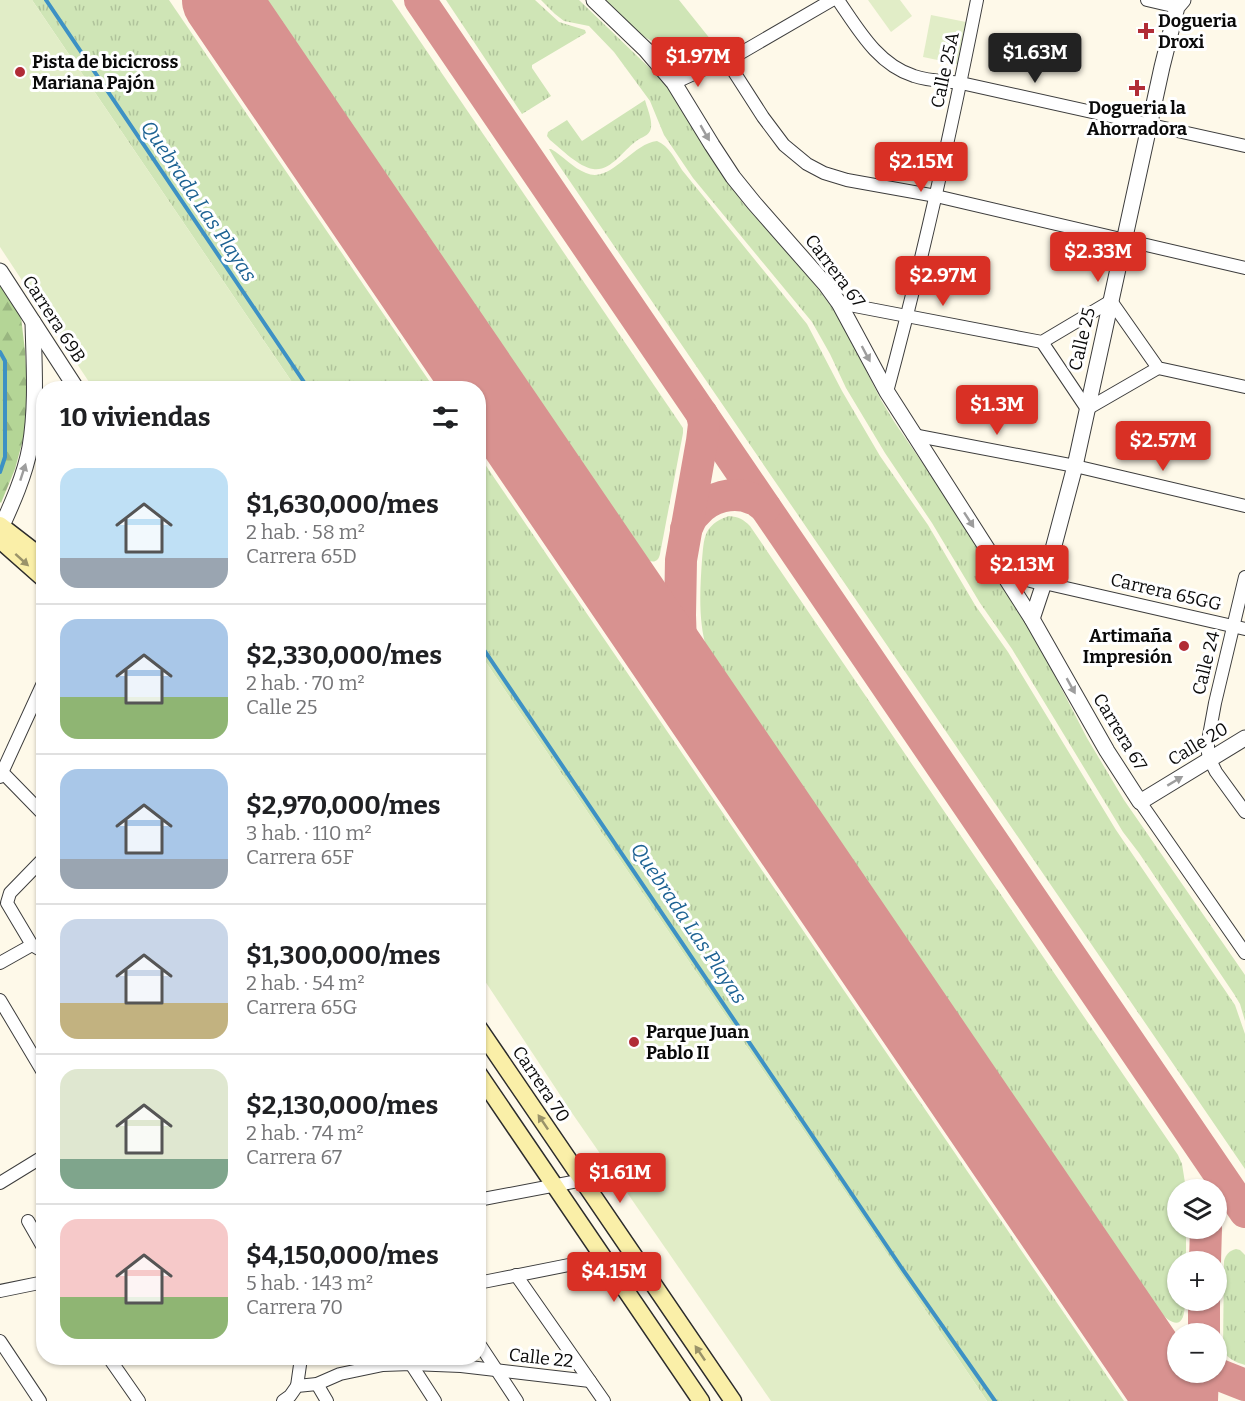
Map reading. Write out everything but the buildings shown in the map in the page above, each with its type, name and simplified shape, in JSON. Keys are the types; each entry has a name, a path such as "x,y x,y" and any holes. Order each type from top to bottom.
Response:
{"main road":[{"path":"0,530 36,554"},
{"path":"0,530 36,570"},
{"name":"Carrera 70","path":"486,1039 733,1401"},
{"path":"486,1084 701,1401"}],"street":[{"name":"Carrera 67","path":"594,0 645,49 674,83 733,177 839,303 887,392 1032,619 1107,751 1245,953"},
{"path":"674,83 727,61 831,0"},
{"path":"838,0 868,43 886,61 900,71 915,77 961,83 1245,146"},
{"name":"Calle 25A","path":"887,392 936,196 977,0"},
{"path":"1147,0 1180,4"},
{"name":"Calle 25","path":"1032,619 1044,583 1075,466 1149,125 1180,4"},
{"path":"645,49 709,67"},
{"path":"727,61 784,145 807,164 824,173 847,180 936,196 1245,268"},
{"name":"Carrera 69B","path":"0,271 71,381"},
{"path":"839,303 1042,342 1111,301 1158,368"},
{"path":"0,530 30,449 35,394 33,322"},
{"path":"1042,342 1087,409 1158,368 1245,387"},
{"path":"913,435 1075,466 1245,506"},
{"path":"1003,572 1044,583"},
{"name":"Calle 24","path":"1210,759 1208,741 1215,703 1240,627 1245,577"},
{"name":"Carrera 65GG","path":"1044,583 1240,627"},
{"path":"36,709 1,774 36,807"},
{"name":"Calle 20","path":"1140,802 1245,738"},
{"path":"1210,759 1216,772 1245,812"},
{"path":"36,866 10,894 7,903 32,945 36,947"},
{"path":"0,963 32,945"},
{"path":"0,1000 36,1061"},
{"path":"0,1183 36,1161"},
{"path":"486,1198 583,1180"},
{"path":"28,1221 36,1235"},
{"path":"486,1281 604,1258"},
{"path":"516,1275 604,1401"},
{"path":"0,1291 36,1284"},
{"path":"0,1342 40,1401"},
{"path":"486,1354 518,1401"},
{"path":"115,1365 139,1401"},
{"path":"283,1401 297,1386 300,1365"},
{"name":"Calle 22","path":"297,1386 317,1384 340,1374 383,1365"},
{"path":"412,1365 435,1401"},
{"name":"Calle 22","path":"436,1365 590,1381"},
{"path":"317,1384 327,1401"}],"green space":[{"path":"0,0 32,0 291,381 88,381 0,247"},
{"path":"32,0 169,0 429,381 291,381"},
{"path":"260,0 392,0 683,428 660,554 656,561 644,557"},
{"path":"446,0 535,0 559,22 585,30 586,33 532,65 551,96 522,114"},
{"path":"541,0 579,0 660,78 742,202 810,278 840,319 881,400 956,512 1041,649 1087,738 1124,800 1245,975 1245,1021 1234,994 1123,832 1012,649 980,603 932,523 885,453 846,388 812,322 693,178 664,135 650,101 614,52 589,26 564,21"},
{"path":"603,0 679,0 719,50 708,53 684,52 660,45 630,27"},
{"path":"868,0 900,0 912,16 891,32"},
{"path":"931,15 966,22 957,64 923,57"},
{"path":"645,100 651,120 650,131 605,167 593,169 582,165 547,136 548,132 567,120 582,141"},
{"path":"657,141 668,149 682,170 807,324 880,456 928,525 975,605 1008,652 1116,830 1235,1005 1245,1034 1245,1169 549,149 581,171 595,175 604,173 638,149"},
{"path":"0,283 21,317 28,398 25,432 15,469 1,503 0,502"},
{"path":"486,466 1124,1401 987,1401 486,662"},
{"path":"729,516 736,517 750,526 1178,1155 1184,1179 1167,1179 1167,1239 1186,1239 1186,1251 1167,1251 1167,1311 1184,1311 1181,1321 1177,1323 1169,1320 1157,1309 707,650 700,605 701,571 707,532 719,520"},
{"name":"Parque Juan Pablo II","path":"486,662 987,1401 771,1401 572,1113 486,983"},
{"path":"1240,1250 1245,1255 1245,1365 1227,1356 1227,1323 1223,1323 1223,1311 1227,1311 1227,1254 1231,1251"}],"waterway":[{"name":"Quebrada Las Playas","path":"46,0 303,381"},
{"path":"0,352 5,361 5,457 0,472"},
{"name":"Quebrada Las Playas","path":"486,653 901,1267 995,1401"}],"taxiway":[{"path":"420,0 1245,1212"},
{"path":"682,678 681,560 702,441 704,424 702,414"},
{"path":"686,529 701,507 722,497 746,496 765,507"},
{"path":"1205,1251 1206,1239"},
{"path":"1204,1311 1204,1323"},
{"path":"1129,1334 1146,1348 1167,1356"},
{"path":"1227,1378 1245,1385"},
{"path":"1202,1401 1203,1383"}],"runway":[{"path":"221,0 480,381"},
{"path":"486,389 1175,1401"}],"place":[{"name":"Dogueria Droxi","path":"1146,31"},
{"name":"Pista de bicicross Mariana Pajón","path":"20,72"},
{"name":"Dogueria la Ahorradora","path":"1137,88"},
{"name":"Artimaña Impresión","path":"1184,646"},
{"name":"Parque Juan Pablo II","path":"634,1042"}]}
